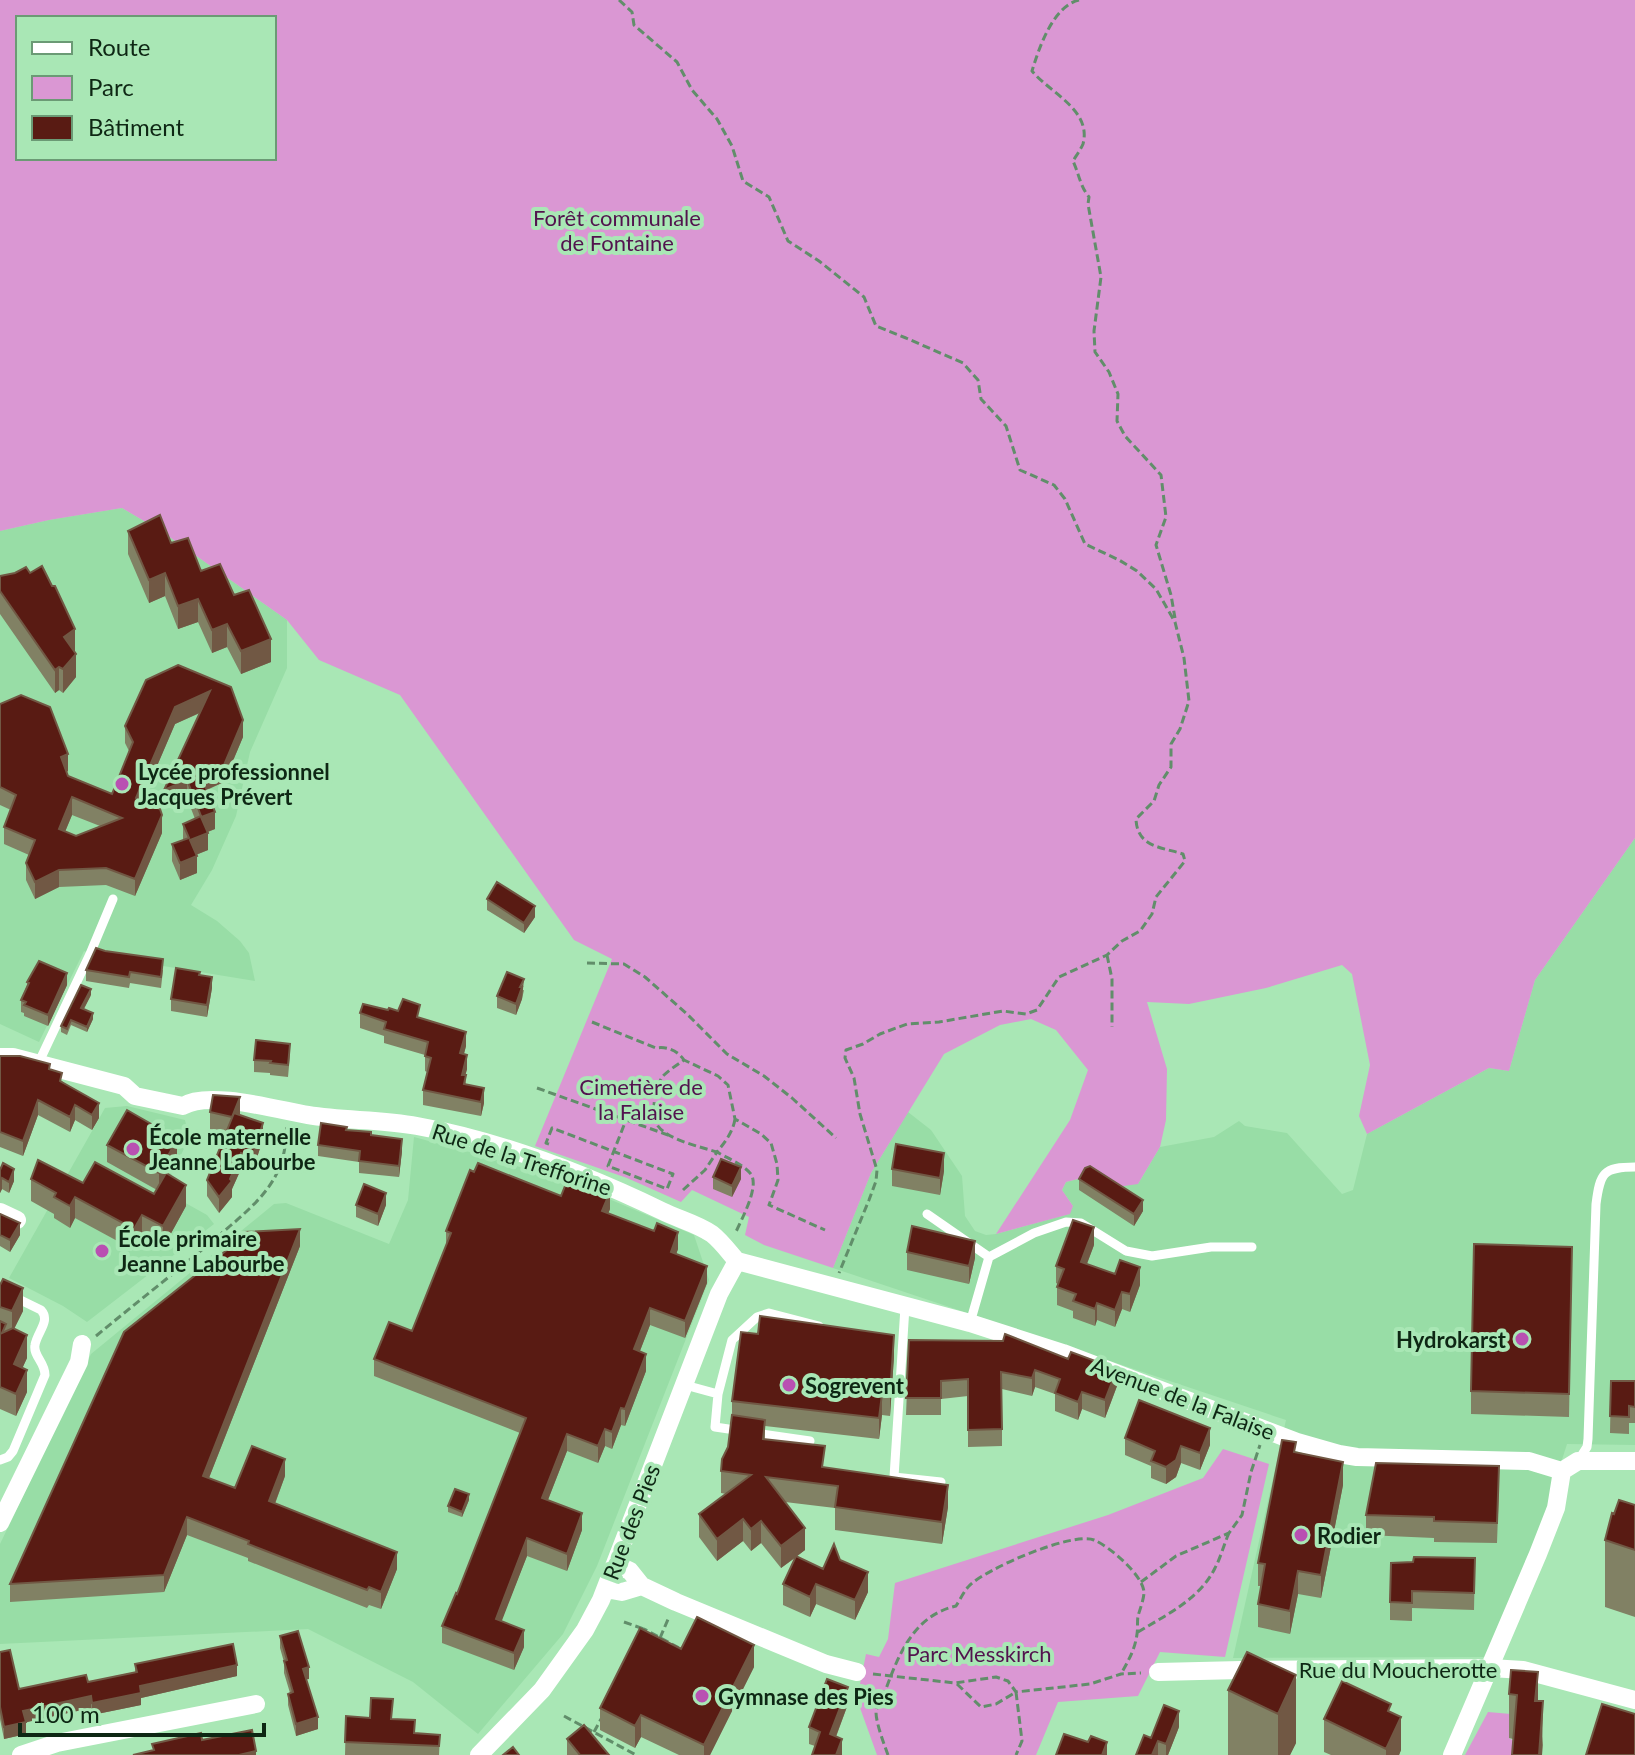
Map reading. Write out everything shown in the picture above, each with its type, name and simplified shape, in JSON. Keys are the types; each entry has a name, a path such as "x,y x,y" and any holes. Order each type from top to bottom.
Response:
{"street":[{"name":"Rue de la Trefforine","path":"4,1054 124,1086 135,1096 183,1106 205,1099 323,1117 367,1119 417,1126 489,1144 608,1185 712,1234 737,1261"},
{"name":"Avenue de la Falaise","path":"737,1261 970,1323 1063,1353 1297,1442 1339,1454 1529,1461 1562,1471"},
{"name":"Rue des Pies","path":"479,1755 542,1690 585,1630 606,1589 719,1294 737,1261"},
{"path":"0,1523 88,1340"},
{"path":"1452,1755 1556,1508 1562,1471 1578,1461 1635,1461"},
{"path":"615,1564 630,1571 642,1586 676,1602 826,1664 857,1672"},
{"path":"606,1589 622,1592 642,1586"},
{"name":"Rue du Moucherotte","path":"1158,1672 1491,1668 1523,1670 1635,1700"},
{"path":"21,1755 57,1743 256,1704"}],"lane":[{"path":"38,1064 113,899"},
{"path":"1578,1461 1587,1447 1588,1439 1598,1186 1604,1174 1615,1167 1635,1167"},
{"path":"927,1214 989,1257"},
{"path":"970,1323 989,1257 1034,1233 1066,1222 1081,1223 1126,1251 1152,1256 1211,1247 1252,1247"},
{"path":"0,1290 44,1313 46,1318 35,1344 35,1352"},
{"path":"894,1477 905,1307"},
{"path":"810,1441 715,1427 718,1394 732,1340 757,1317 769,1313 831,1329"},
{"path":"0,1460 13,1451 45,1375 43,1363 35,1352 23,1347"},
{"path":"685,1385 718,1394"},
{"path":"878,1476 941,1482"}],"path":[{"path":"619,0 632,12 634,25 677,62 692,90 717,119 732,146 743,181 769,197 788,241 864,297 876,326 963,363 978,380 981,399 1006,426 1020,470 1054,485 1065,499 1085,544 1137,571 1156,589 1175,622"},
{"path":"834,1286 869,1200 877,1170 860,1114 854,1078 845,1058 846,1050 907,1024 1003,1011 1026,1014 1037,1010 1059,977 1107,955 1147,924 1156,897 1185,861 1183,854 1147,843 1136,831 1136,819 1154,801 1159,785 1171,767 1171,744 1180,729 1189,701 1171,595 1156,545 1166,517 1161,475 1125,436 1117,421 1118,394 1109,372 1095,352 1094,331 1101,277 1089,197 1081,186 1073,161 1083,144 1084,125 1078,113 1032,71 1055,17 1069,3 1079,0"},
{"path":"1107,955 1113,987 1112,1027"},
{"path":"587,963 624,964 645,977 727,1054 764,1076 836,1138"},
{"path":"592,1022 656,1048 664,1046 680,1054 684,1060 718,1076 728,1085 734,1126 705,1170 683,1190"},
{"path":"672,1136 658,1126 656,1094 662,1077 684,1060"},
{"path":"537,1088 717,1152 748,1170 754,1178 754,1188 734,1235"},
{"path":"88,1340 174,1273 265,1192 280,1165 286,1142 287,1111"},
{"path":"735,1119 771,1143 778,1180 769,1205 825,1230"},
{"path":"559,1147 546,1143 552,1128 613,1152 673,1174 667,1189 608,1166 613,1152 626,1120"},
{"path":"1138,1632 1200,1591 1215,1570 1229,1533 1242,1515 1262,1438"},
{"path":"1141,1582 1176,1556 1229,1533"},
{"path":"888,1755 876,1712 895,1663 908,1642 926,1619 956,1606 970,1585 996,1568 1036,1551 1076,1539 1093,1539 1137,1574 1144,1592 1137,1621 1138,1632 1134,1650 1121,1674"},
{"path":"660,1638 676,1602"},
{"path":"624,1622 684,1650"},
{"path":"638,1642 644,1629"},
{"path":"857,1672 955,1683 996,1677 1008,1681 1016,1692 1022,1741 1016,1755"},
{"path":"955,1683 981,1707 996,1704 1016,1692 1090,1684 1121,1674 1158,1672"},
{"path":"564,1716 636,1755"},
{"path":"594,1732 601,1720"}],"shaded area":[{"name":"Lycée professionnel Jacques Prévert","path":"122,508 161,531 287,620 287,668 250,752 236,816 212,870 191,905 217,921 240,941 249,953 255,981 84,951 39,1042 0,1024 0,531"},
{"path":"1635,838 1635,1445 1567,1444 1528,1566 1485,1657 1233,1658 1286,1420 833,1268 871,1173 908,1112 931,1130 962,1176 965,1216 975,1231 986,1235 996,1234 1069,1214 1073,1206 1062,1190 1066,1182 1090,1176 1138,1184 1160,1147 1214,1137 1239,1121 1245,1126 1287,1133 1342,1194 1353,1190 1367,1134 1489,1068 1509,1071 1535,980"},
{"name":"École primaire Jeanne Labourbe","path":"127,1106 185,1120 189,1138 164,1191 207,1215 214,1224 87,1322 9,1278 105,1108"},
{"path":"414,1137 576,1185 694,1235 709,1280 597,1566 563,1634 478,1734 413,1682 308,1629 0,1644 0,1544 91,1354 274,1204 286,1203 389,1244 408,1200"}],"green space":[{"path":"0,0 1635,0 1635,838 1535,980 1509,1071 1489,1068 1367,1134 1359,1116 1370,1065 1352,974 1342,965 1266,988 1189,1004 1147,1002 1167,1069 1166,1120 1160,1147 1138,1184 1117,1187 1090,1176 1066,1182 1062,1190 1073,1206 1070,1214 996,1234 1070,1120 1088,1070 1056,1030 1031,1019 1000,1025 944,1054 871,1173 833,1268 764,1245 745,1235 749,1217 692,1190 681,1202 627,1178 535,1146 612,959 574,940 400,695 319,660 287,620 161,531 122,508 0,531"},
{"name":"Parc Messkirch","path":"1223,1449 1269,1464 1225,1657 1160,1652 1138,1696 1058,1702 1036,1755 877,1755 856,1704 866,1654 879,1657 888,1639 895,1583 1108,1515 1203,1478"},
{"path":"1488,1712 1511,1714 1509,1738 1517,1743 1516,1755 1465,1755"}],"building":[{"path":"160,515 171,543 188,538 201,571 220,564 234,595 249,590 271,639 241,651 227,624 212,630 198,599 178,606 165,573 149,580 128,531"},
{"path":"42,566 75,629 64,637 76,654 63,669 59,667 55,670 0,591 0,576 26,567 30,573"},
{"path":"178,665 231,687 243,720 224,765 201,775 215,812 201,817 208,833 190,840 197,856 180,863 172,844 189,838 183,824 201,816 187,780 164,790 210,691 175,707 136,798 160,809 162,815 135,879 106,868 59,870 35,882 26,863 35,840 4,827 16,795 0,787 0,704 21,695 50,707 68,754 61,757 68,776 112,794 133,742 125,726 146,680","holes":["72,797 122,818 76,836 59,829"]},
{"path":"497,882 535,906 524,923 487,899"},
{"path":"96,948 163,959 161,977 130,972 129,977 86,970"},
{"path":"39,961 67,973 48,1015 24,1005 26,1002 21,1000"},
{"path":"176,968 212,977 207,1005 171,999"},
{"path":"507,972 524,979 516,1004 497,996"},
{"path":"81,985 91,989 81,1008 93,1013 87,1027 71,1020 67,1029 61,1026"},
{"path":"403,999 420,1005 417,1017 466,1032 460,1053 467,1055 462,1075 466,1075 464,1084 484,1088 481,1102 423,1090 431,1058 425,1056 428,1042 384,1029 386,1022 360,1013 363,1004 398,1011"},
{"path":"256,1040 290,1044 288,1065 254,1060"},
{"path":"0,1056 20,1056 50,1064 49,1069 62,1073 60,1081 99,1103 92,1115 75,1105 70,1117 38,1100 23,1141 0,1132"},
{"path":"213,1095 240,1097 232,1117 210,1112"},
{"path":"127,1110 177,1139 159,1173 107,1145"},
{"path":"234,1113 263,1123 252,1157 241,1153 230,1179 232,1181 219,1197 207,1180"},
{"path":"321,1123 402,1139 399,1166 359,1161 360,1151 318,1145"},
{"path":"896,1144 944,1153 940,1178 892,1169"},
{"path":"721,1159 741,1167 732,1186 713,1177"},
{"path":"38,1160 83,1183 95,1162 154,1194 166,1173 186,1185 163,1226 142,1215 134,1229 75,1197 70,1206 54,1197 56,1193 31,1179"},
{"path":"3,1163 14,1169 9,1182 2,1178 0,1182"},
{"path":"478,1163 561,1196 569,1176 610,1192 602,1211 654,1231 657,1223 678,1232 671,1252 707,1266 685,1321 650,1308 634,1349 646,1354 625,1409 621,1408 612,1432 605,1429 598,1446 567,1434 542,1498 582,1513 567,1554 527,1538 496,1619 524,1630 514,1653 442,1626 526,1418 374,1359 389,1322 412,1331 451,1233 446,1231 470,1170 474,1172"},
{"path":"1090,1166 1143,1200 1134,1214 1079,1179 1085,1168"},
{"path":"364,1184 386,1193 378,1214 356,1205"},
{"path":"0,1214 20,1223 10,1240 0,1235"},
{"path":"1073,1220 1094,1227 1081,1262 1115,1274 1120,1260 1140,1267 1130,1294 1122,1292 1115,1310 1097,1303 1095,1309 1073,1301 1076,1294 1057,1287 1064,1269 1056,1266"},
{"path":"912,1226 975,1241 969,1266 907,1252"},
{"path":"300,1229 203,1476 235,1488 252,1446 285,1459 269,1501 397,1552 381,1592 369,1587 367,1590 248,1544 249,1541 187,1517 164,1575 10,1584 124,1332 247,1234 245,1232"},
{"name":"Hydrokarst","path":"1474,1244 1572,1247 1569,1394 1471,1391"},
{"path":"3,1279 23,1288 12,1311 0,1307"},
{"path":"760,1316 894,1335 890,1395 882,1394 879,1418 732,1401 741,1332 758,1334"},
{"path":"0,1321 6,1324 2,1333 13,1328 27,1335 14,1364 27,1370 16,1394 0,1387"},
{"path":"1005,1334 1068,1359 1071,1352 1117,1369 1105,1400 1082,1392 1078,1402 1055,1393 1060,1379 1035,1370 1032,1378 1001,1372 1002,1429 968,1430 968,1379 941,1381 941,1398 906,1398 909,1340 1003,1341"},
{"path":"1611,1381 1635,1381 1635,1407 1629,1406 1629,1417 1610,1416"},
{"path":"1139,1400 1210,1428 1200,1453 1181,1446 1176,1460 1166,1467 1151,1461 1155,1451 1125,1438"},
{"path":"732,1415 765,1420 763,1439 825,1446 822,1467 948,1485 942,1522 835,1507 838,1486 766,1477 805,1528 781,1546 761,1521 751,1529 743,1519 717,1539 699,1514 751,1475 721,1471"},
{"name":"Rodier","path":"1282,1440 1296,1442 1294,1452 1343,1462 1321,1575 1298,1571 1290,1611 1258,1604 1265,1564 1258,1563"},
{"path":"1376,1463 1499,1466 1497,1523 1366,1515"},
{"path":"455,1489 469,1494 462,1512 448,1506"},
{"path":"1619,1500 1635,1505 1635,1550 1605,1540"},
{"path":"834,1544 840,1560 868,1572 855,1600 816,1584 810,1597 783,1584 796,1556 823,1569"},
{"path":"1414,1557 1475,1558 1474,1593 1412,1591 1412,1603 1390,1602 1391,1563 1413,1562"},
{"path":"697,1617 754,1645 704,1745 641,1715 635,1726 600,1708 640,1628 681,1649"},
{"path":"298,1631 309,1667 303,1669 318,1717 296,1724 288,1694 293,1692 280,1636"},
{"path":"233,1644 237,1665 140,1686 141,1693 92,1703 91,1696 23,1711 26,1722 4,1727 0,1707 0,1652 10,1650 19,1689 86,1675 88,1682 137,1672 135,1664"},
{"path":"1247,1652 1296,1675 1278,1714 1228,1690"},
{"path":"1511,1670 1538,1672 1535,1701 1543,1701 1539,1755 1512,1755 1517,1695 1509,1694"},
{"path":"827,1679 848,1687 830,1734 842,1739 836,1755 812,1755 820,1732 809,1727"},
{"path":"1342,1681 1391,1704 1388,1711 1401,1717 1386,1749 1324,1719"},
{"path":"371,1698 393,1699 391,1719 415,1720 414,1733 440,1735 439,1746 345,1742 346,1716 370,1718"},
{"path":"1602,1704 1635,1714 1635,1755 1586,1755"},
{"path":"1164,1705 1179,1711 1166,1744 1158,1741 1152,1755 1136,1755 1144,1735 1151,1738"},
{"path":"584,1725 609,1755 580,1755 567,1739"},
{"path":"252,1730 256,1751 239,1755 133,1755 154,1750 152,1744 201,1733 202,1740"},
{"path":"1064,1734 1088,1742 1091,1736 1107,1742 1102,1755 1056,1755"},
{"path":"513,1747 519,1755 503,1755"}],"place":[{"name":"Lycée professionnel Jacques Prévert","path":"122,784"},
{"name":"École maternelle Jeanne Labourbe","path":"133,1149"},
{"name":"École primaire Jeanne Labourbe","path":"102,1251"},
{"name":"Hydrokarst","path":"1522,1339"},
{"name":"Sogrevent","path":"789,1385"},
{"name":"Rodier","path":"1301,1535"},
{"name":"Gymnase des Pies","path":"702,1696"}],"park label":[{"name":"Forêt communale de Fontaine","path":"617,230"},
{"name":"Cimetière de la Falaise","path":"641,1098"}]}
